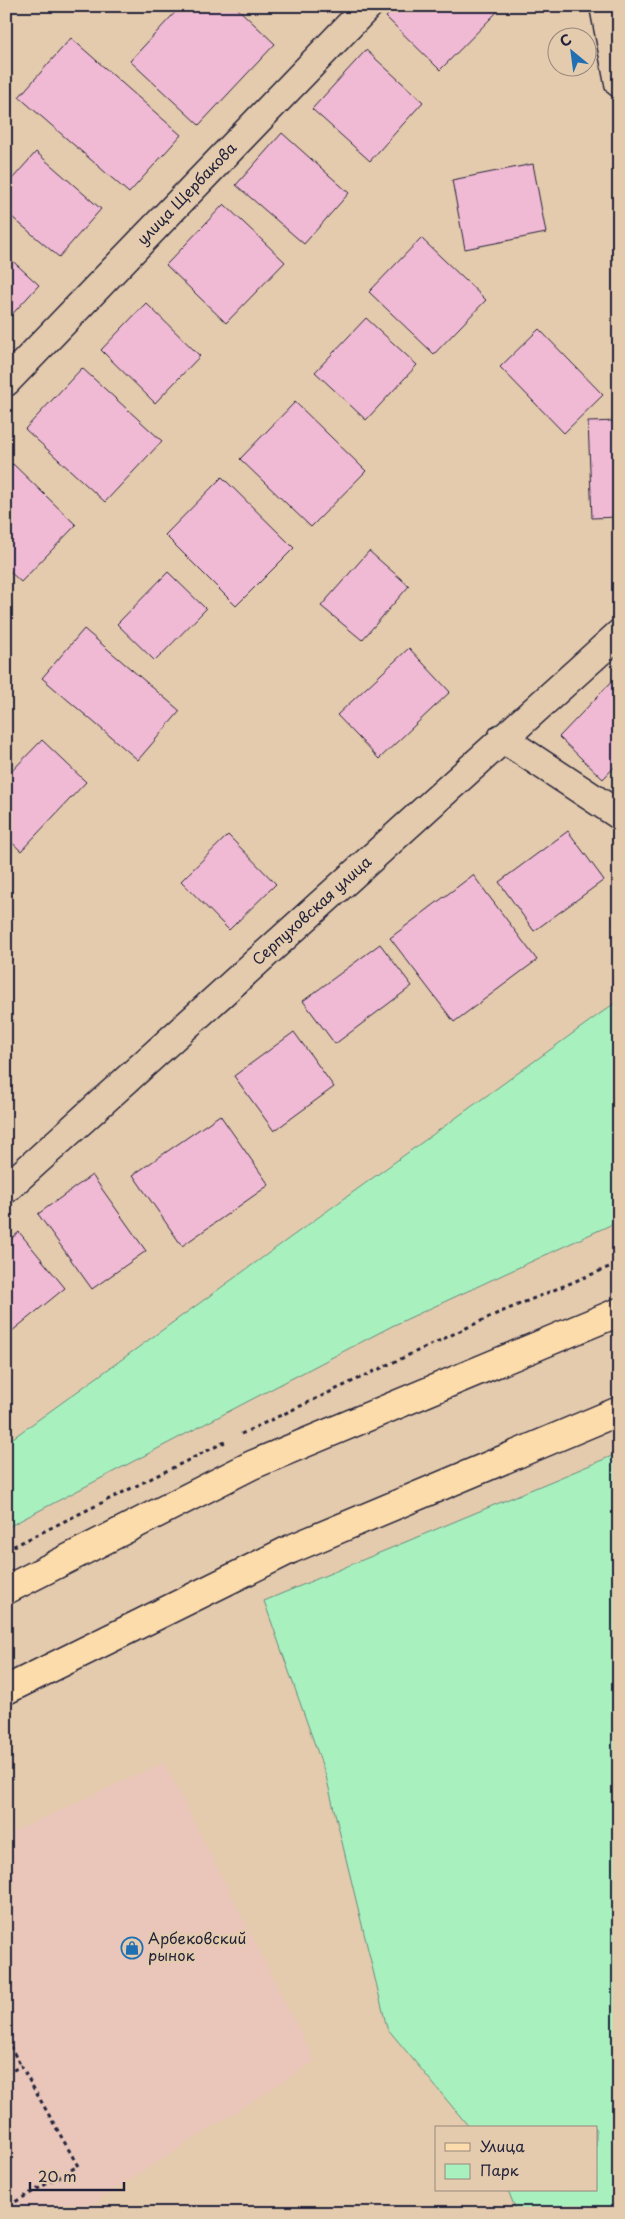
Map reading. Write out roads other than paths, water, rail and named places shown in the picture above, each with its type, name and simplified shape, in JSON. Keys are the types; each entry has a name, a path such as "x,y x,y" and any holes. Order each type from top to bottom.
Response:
{"main road":[{"path":"6,1590 252,1465 619,1312"},
{"path":"6,1690 291,1549 619,1411"}],"street":[{"name":"улица Щербакова","path":"6,382 368,6"},
{"path":"604,6 619,83"},
{"name":"Серпуховская улица","path":"6,1189 619,634"},
{"path":"502,738 619,815"}],"place":[{"name":"Арбековский рынок","path":"132,1948"}]}
